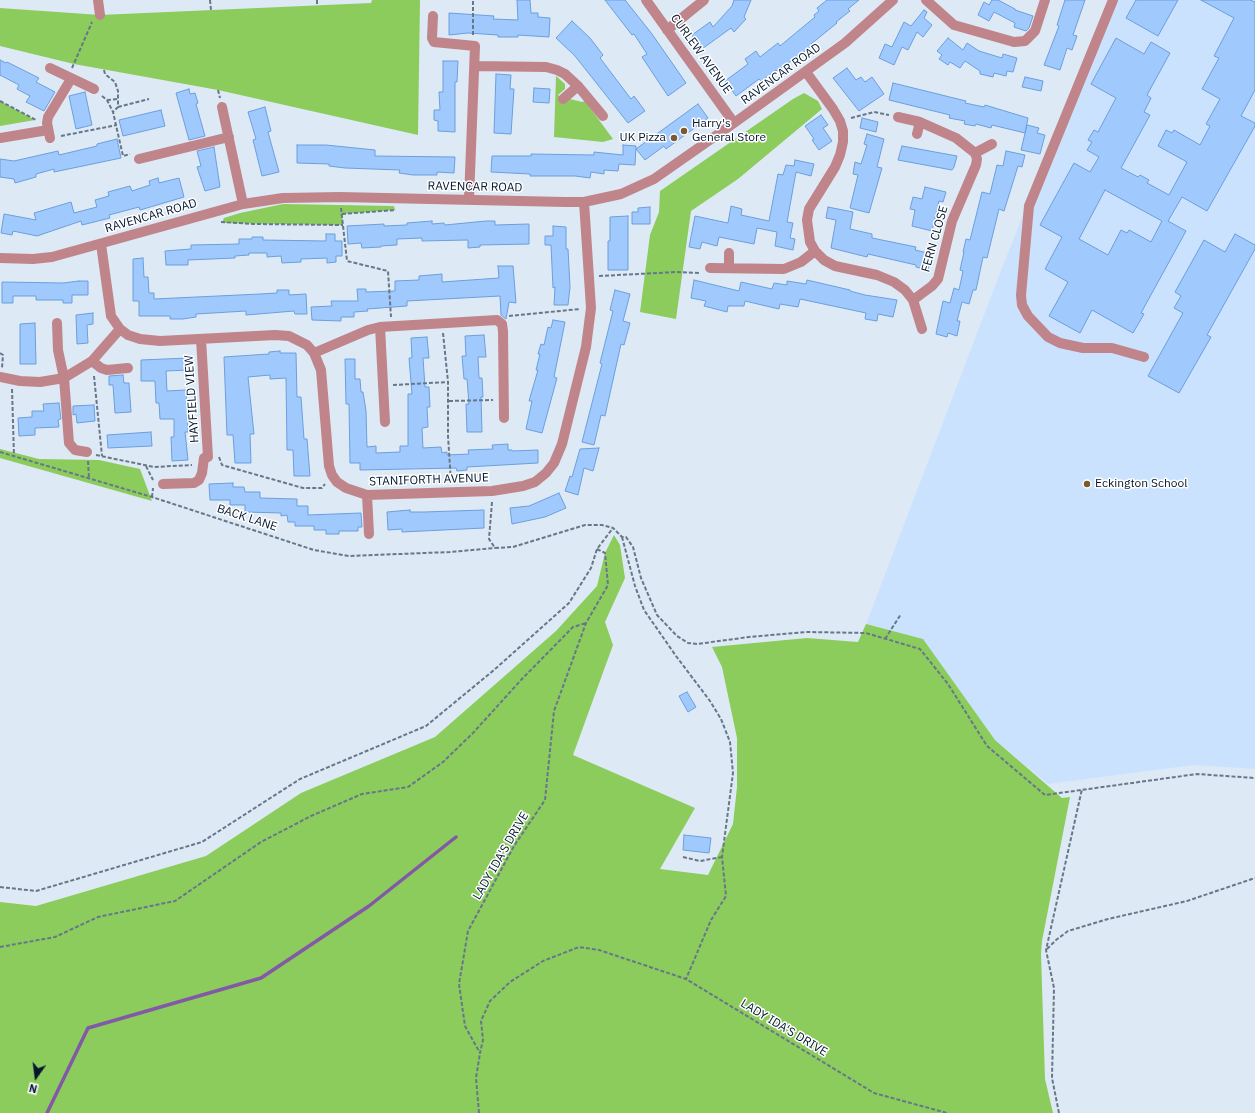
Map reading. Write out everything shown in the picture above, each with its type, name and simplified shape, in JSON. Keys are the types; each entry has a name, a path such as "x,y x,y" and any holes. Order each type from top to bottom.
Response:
{"street":[{"path":"98,0 100,15"},
{"name":"CURLEW AVENUE","path":"646,0 734,123"},
{"path":"667,30 704,0"},
{"name":"RAVENCAR ROAD","path":"0,258 33,259 52,257 243,204 283,198 340,197 409,200 469,199 584,202 621,194 639,187 668,170 806,72 845,43 893,0"},
{"path":"926,0 954,25 1014,42 1025,41 1035,31 1045,0"},
{"path":"1113,0 1029,206 1021,295 1022,305 1028,316 1043,332 1060,343 1083,348 1112,348 1144,357"},
{"path":"433,16 432,38 434,42 475,46 469,199"},
{"path":"475,66 546,67 565,74 578,86 603,116"},
{"path":"50,68 94,88"},
{"path":"806,72 840,121 843,142 835,167 809,209 807,220 810,242 815,252 824,260 835,266 877,275 894,282 905,290 913,300 922,329"},
{"path":"0,138 48,130 51,110 70,78"},
{"path":"563,99 578,86"},
{"path":"222,107 243,204"},
{"path":"898,117 920,122 956,138 975,153 992,144"},
{"path":"917,134 920,122"},
{"path":"139,159 229,137"},
{"name":"FERN CLOSE","path":"913,300 932,286 938,279 952,221 976,165 977,159 975,153"},
{"name":"STANIFORTH AVENUE","path":"332,475 337,482 346,488 367,496 492,491 523,486 534,482 546,473 554,463 562,444 581,369 591,308 584,202"},
{"path":"101,244 109,310 120,330 128,335 151,341 275,335 289,336 307,345 314,353 321,370 328,453 332,475"},
{"path":"710,268 784,269 801,262 815,252"},
{"path":"729,268 730,253"},
{"path":"314,353 368,330 380,327 441,322 497,320 502,324 503,331 504,418"},
{"path":"57,323 58,350 64,378 69,443 76,450 87,452"},
{"path":"380,327 385,422"},
{"path":"0,377 12,380 40,382 64,378 92,361 120,330"},
{"name":"HAYFIELD VIEW","path":"201,339 204,458 219,457"},
{"path":"92,361 101,368 107,370 128,368"},
{"path":"159,484 194,483 199,480 202,473 204,458"},
{"path":"367,496 369,534"}],"path":[{"path":"210,0 211,10"},
{"path":"316,0 317,5"},
{"path":"473,0 473,38 475,46"},
{"path":"70,78 92,22 100,15"},
{"path":"104,70 105,74 115,82 119,99 118,107"},
{"path":"94,88 107,100 113,112 123,156"},
{"path":"107,100 119,99"},
{"path":"113,112 118,107 149,99"},
{"path":"0,101 35,120 48,130 117,125"},
{"path":"840,121 874,112 898,117"},
{"path":"340,197 347,261 388,271 392,325"},
{"path":"202,215 222,222 343,225"},
{"path":"590,276 678,272 703,273 710,268"},
{"path":"497,320 524,314 591,308"},
{"path":"441,322 448,382 448,436 452,492"},
{"path":"0,354 3,355 0,377"},
{"path":"92,361 102,456"},
{"path":"12,380 14,456"},
{"path":"383,385 448,382"},
{"path":"449,401 504,399"},
{"name":"BACK LANE","path":"0,452 89,478 314,550 356,556 450,552 513,547 585,525 602,525 613,528"},
{"path":"89,478 87,452 154,467 196,465 204,458"},
{"path":"219,457 222,465 303,488 322,488 332,475"},
{"path":"146,466 159,484"},
{"path":"492,491 489,539 494,548"},
{"path":"0,887 36,891 202,842 300,779 426,726 494,670 569,603 591,568 597,549 613,528 622,537 626,538 634,547 641,578 657,615 677,636 688,644 806,632 866,633 920,649 948,684 987,746 1046,795 1197,774 1255,778"},
{"path":"622,537 635,586 644,610 714,707 721,719 730,742 733,773 722,857 726,896 711,920 686,979"},
{"name":"LADY IDA'S DRIVE","path":"480,1053 466,1026 459,984 468,931 514,846 545,800 554,711 586,623 608,585 605,552 597,549"},
{"path":"885,639 901,614"},
{"path":"0,947 55,937 98,917 176,901 261,842 311,816 362,794 408,787 443,762 473,733 521,680 573,627 586,623"},
{"path":"1059,1113 1052,1078 1054,988 1046,950 1082,789"},
{"path":"683,857 700,861 722,857"},
{"path":"1046,950 1068,931 1187,901 1255,878"},
{"name":"LADY IDA'S DRIVE","path":"480,1053 483,1040 481,1022 490,1000 510,982 542,961 579,947 599,950 686,979 874,1093 947,1113"},
{"path":"479,1113 476,1078 480,1053"}],"shaded area":[{"name":"Eckington School","path":"1109,0 1255,0 1255,769 1194,765 1048,784 995,740 963,697 866,624 1000,273"}],"green space":[{"path":"372,0 420,0 418,135 218,90 74,64 0,46 0,8 100,15 371,3"},
{"path":"556,76 565,84 565,89 558,95 564,103 570,99 582,102 585,101 613,139 603,142 554,137"},
{"path":"804,93 818,101 822,109 738,179 691,211 676,319 640,312 650,235 659,212 660,191 793,99"},
{"path":"0,101 35,120 0,126"},
{"path":"283,204 394,206 395,210 342,214 343,225 222,223 224,218 240,213"},
{"path":"0,449 39,459 99,460 140,469 152,501 0,458"},
{"path":"614,535 620,545 625,578 605,622 613,645 573,755 695,808 660,869 708,875 733,824 737,787 737,738 722,667 712,647 807,638 858,642 866,624 923,639 995,740 1062,798 1070,797 1042,941 1041,954 1045,1079 1053,1113 0,1113 0,902 36,906 206,856 301,793 435,737 556,631 597,586 605,553"}],"building":[{"path":"517,0 530,0 531,13 538,13 538,17 550,18 549,37 518,35 518,37 498,37 498,35 468,33 449,35 449,13 494,16 493,19 518,20"},
{"path":"605,0 625,0 652,34 686,83 668,96 642,57 647,54 634,34 632,35"},
{"path":"734,0 751,0 744,17 746,19 734,32 731,28 702,49 692,35 710,22 713,27 732,6"},
{"path":"827,0 859,0 848,9 850,11 811,44 812,45 805,51 761,81 759,79 736,96 725,81 748,64 745,59 756,51 760,57 778,43 780,46 815,17 814,15 819,11 817,8"},
{"path":"992,0 998,0 1015,10 1033,16 1029,28 1026,31 1014,27 1015,23 994,12 989,21 978,15 984,2 989,5"},
{"path":"1065,0 1085,0 1073,35 1077,36 1072,50 1067,48 1060,70 1044,65 1059,26 1057,25"},
{"path":"1136,0 1178,0 1158,36 1126,18"},
{"path":"1201,0 1250,0 1255,2 1255,90 1241,116 1255,123 1255,126 1207,211 1182,197 1168,221 1186,231 1141,313 1144,314 1133,333 1092,310 1080,333 1049,316 1068,282 1045,269 1062,237 1040,225 1074,163 1090,172 1099,157 1087,150 1092,142 1088,140 1094,130 1098,132 1116,98 1091,84 1116,38 1144,54 1151,42 1170,53 1147,95 1151,98 1144,112 1150,115 1121,168 1138,177 1140,175 1149,180 1147,183 1169,195 1187,162 1158,146 1166,130 1172,133 1174,130 1200,145 1210,126 1206,124 1220,99 1202,89 1219,58 1214,56 1234,18","holes":["1105,190 1162,221 1151,242 1129,230 1127,233 1121,230 1108,255 1079,239"]},
{"path":"924,10 927,12 924,18 932,25 923,37 917,32 908,50 902,47 894,65 879,58 885,44 892,47 904,22 911,26"},
{"path":"572,21 590,38 603,55 600,58 631,99 634,96 645,111 628,123 575,56 556,38"},
{"path":"948,38 963,50 967,43 979,51 1002,58 1003,54 1017,58 1013,72 1007,71 1006,76 994,73 993,77 980,74 980,71 965,61 960,68 950,62 948,65 939,59 942,55 937,51"},
{"path":"0,60 39,78 36,82 55,92 44,111 26,102 30,96 17,89 19,85 0,75"},
{"path":"443,61 458,61 457,82 455,82 455,132 438,131 438,121 434,120 434,110 440,110 439,92 443,92"},
{"path":"847,68 856,80 861,77 865,82 872,77 884,94 859,111 833,78"},
{"path":"496,74 511,75 510,89 514,89 511,134 494,133"},
{"path":"1025,77 1043,81 1041,91 1022,87"},
{"path":"893,83 966,101 965,103 984,107 985,105 1028,118 1025,133 992,125 991,128 976,124 975,126 964,124 965,121 949,118 950,115 889,100"},
{"path":"534,88 550,89 549,103 533,102"},
{"path":"189,89 190,94 195,93 198,103 196,104 205,136 189,140 176,93"},
{"path":"85,92 92,125 76,129 69,96"},
{"path":"698,104 708,118 666,149 664,146 645,160 636,149"},
{"path":"265,107 271,131 268,132 279,172 262,176 253,140 256,139 248,112"},
{"path":"161,110 165,126 123,136 119,120"},
{"path":"821,115 828,125 823,128 832,141 819,150 812,140 814,139 805,126"},
{"path":"862,118 878,122 876,132 860,128"},
{"path":"1027,125 1039,128 1037,133 1045,135 1040,154 1021,150"},
{"path":"867,134 884,139 877,167 882,168 869,213 850,208 858,175 853,174 855,162 861,164 867,145 864,144"},
{"path":"117,139 121,158 54,172 54,169 36,174 36,177 15,183 14,179 0,177 0,159 14,161 58,151 59,155 97,146 97,144"},
{"path":"297,145 326,145 375,150 375,156 455,157 454,173 437,172 437,175 413,175 399,173 400,170 345,168 329,166 329,164 297,163"},
{"path":"623,145 636,146 635,165 619,164 618,171 604,170 604,174 591,172 590,178 575,176 530,176 530,174 491,172 492,156 531,156 531,154 594,155 594,152 623,155"},
{"path":"902,146 957,156 954,167 952,170 898,160"},
{"path":"214,147 220,187 205,191 197,167 201,166 197,151"},
{"path":"1006,151 1025,155 1022,167 1018,166 1004,211 999,209 987,258 983,257 976,290 973,290 969,304 962,302 957,321 960,321 957,336 948,333 947,337 936,334 943,301 950,303 954,288 959,290 963,271 960,270 966,239 970,240 982,192 990,194 997,165 1003,166"},
{"path":"795,160 814,164 811,176 796,172 787,222 793,223 790,238 795,239 793,250 775,246 777,232 757,228 754,244 719,237 717,246 702,242 700,249 689,247 695,216 728,223 731,206 742,209 741,215 769,221 778,174 783,175 786,165 794,166"},
{"path":"158,178 159,183 179,178 184,197 140,210 139,207 109,215 110,218 82,225 81,221 37,236 13,231 12,235 1,233 4,214 36,220 34,213 71,202 74,213 97,207 95,200 109,196 108,192 130,186 132,191 150,185 149,181"},
{"path":"925,187 946,192 943,202 939,201 932,231 912,226 915,210 910,209 913,197 922,199"},
{"path":"650,207 650,224 632,224 632,212 638,212 638,208"},
{"path":"828,207 853,212 850,229 872,234 872,238 916,247 915,250 932,254 928,270 916,267 916,265 868,254 867,257 831,248 836,220 826,218"},
{"path":"628,216 628,270 608,270 610,217"},
{"path":"432,221 432,224 444,223 445,225 486,221 495,221 495,225 529,224 529,244 480,245 480,247 468,248 468,240 422,241 422,238 397,239 397,245 381,247 362,248 361,243 348,244 347,226 384,224 384,226 407,225 407,223"},
{"path":"553,226 566,227 566,249 568,249 570,287 568,305 554,305 555,287 553,288 551,245 545,245 545,236 553,236"},
{"path":"326,234 335,234 335,241 342,241 342,256 336,256 336,262 327,263 327,258 301,259 301,262 282,263 281,256 267,257 267,253 249,253 249,255 235,256 235,258 188,260 188,265 166,265 165,251 191,249 191,245 239,244 239,239 252,239 252,237 263,237 263,240 326,241"},
{"path":"1235,234 1255,245 1255,249 1207,335 1211,337 1179,393 1148,376 1183,313 1174,308 1181,296 1175,292 1204,240 1225,252"},
{"path":"143,258 144,277 148,277 149,293 154,293 154,299 277,293 277,290 289,290 289,295 306,294 307,314 295,314 294,311 246,315 246,311 196,314 196,317 183,319 170,319 170,316 139,316 139,301 133,301 133,259"},
{"path":"498,266 513,266 516,303 509,302 506,319 501,315 500,296 407,301 407,306 367,309 368,311 354,312 354,317 341,317 341,321 312,320 311,307 332,306 331,301 358,301 357,289 366,289 366,292 395,291 395,281 419,280 419,276 442,274 442,282 499,278"},
{"path":"694,280 739,291 741,282 772,289 774,283 787,285 787,281 806,284 807,280 865,295 897,300 893,317 878,314 877,321 865,319 866,313 800,299 798,307 780,304 779,309 745,301 744,306 728,306 727,312 704,306 706,301 691,298"},
{"path":"88,281 88,295 72,295 72,303 63,303 63,300 36,300 36,296 13,296 13,303 2,303 2,282 63,283"},
{"path":"615,290 630,294 623,321 630,323 624,345 621,344 605,416 601,415 594,445 582,442 602,364 600,363 613,311 610,310"},
{"path":"93,313 93,324 87,325 88,343 77,344 76,315"},
{"path":"553,320 565,322 554,377 557,378 542,433 526,429 532,401 529,401 538,370 536,370 540,354 538,354 541,344 544,345 548,327 551,328"},
{"path":"35,323 36,364 20,364 20,324"},
{"path":"484,335 486,357 478,357 479,378 482,378 482,432 467,432 466,404 469,404 467,379 464,379 462,356 466,356 465,336"},
{"path":"427,337 429,358 423,358 425,387 429,387 430,407 427,407 428,427 422,428 423,448 441,447 442,453 447,452 447,455 469,454 468,450 493,449 492,445 508,444 508,450 512,451 538,450 538,463 467,467 467,470 457,471 456,468 360,470 360,463 350,463 349,404 346,404 345,359 355,359 355,379 360,379 361,392 363,392 366,411 367,447 376,446 376,453 400,452 400,446 408,446 408,394 412,394 409,358 412,358 411,338"},
{"path":"280,351 280,353 296,353 297,397 301,397 304,439 307,439 310,476 294,476 293,450 287,450 286,378 270,379 270,375 248,377 254,434 250,434 251,463 235,463 233,435 227,435 224,357 269,354 269,352"},
{"path":"188,358 189,370 166,371 167,391 186,390 188,432 185,432 188,460 172,461 171,437 174,437 174,419 160,419 159,403 156,403 155,381 141,381 141,360"},
{"path":"123,375 124,383 129,383 131,412 115,413 113,385 109,385 109,376"},
{"path":"59,403 61,419 58,420 59,427 35,428 35,435 19,436 18,418 32,417 32,411 44,411 43,404"},
{"path":"94,405 95,421 77,423 76,414 73,415 73,406"},
{"path":"151,432 152,446 108,448 107,435"},
{"path":"599,448 593,471 584,468 578,495 565,491 570,476 572,477 580,449"},
{"path":"233,483 233,487 244,487 245,492 260,492 260,498 297,499 297,506 308,506 308,515 361,513 362,527 358,527 358,531 339,531 339,534 326,534 326,530 314,530 314,526 295,526 295,522 288,522 287,515 281,516 281,513 245,512 245,505 230,505 230,500 210,500 209,484"},
{"path":"559,493 566,508 545,517 512,524 510,508 529,506"},
{"path":"410,510 410,512 424,512 484,510 484,528 402,532 402,529 388,530 387,512"},
{"path":"687,692 696,707 688,712 679,696"},
{"path":"684,835 711,838 709,853 683,850"}],"waterway":[{"path":"47,1113 88,1028 261,978 369,906 456,837"}],"place":[{"name":"Harry's General Store","path":"684,131"},
{"name":"UK Pizza","path":"674,138"},
{"name":"Eckington School","path":"1087,484"}]}
